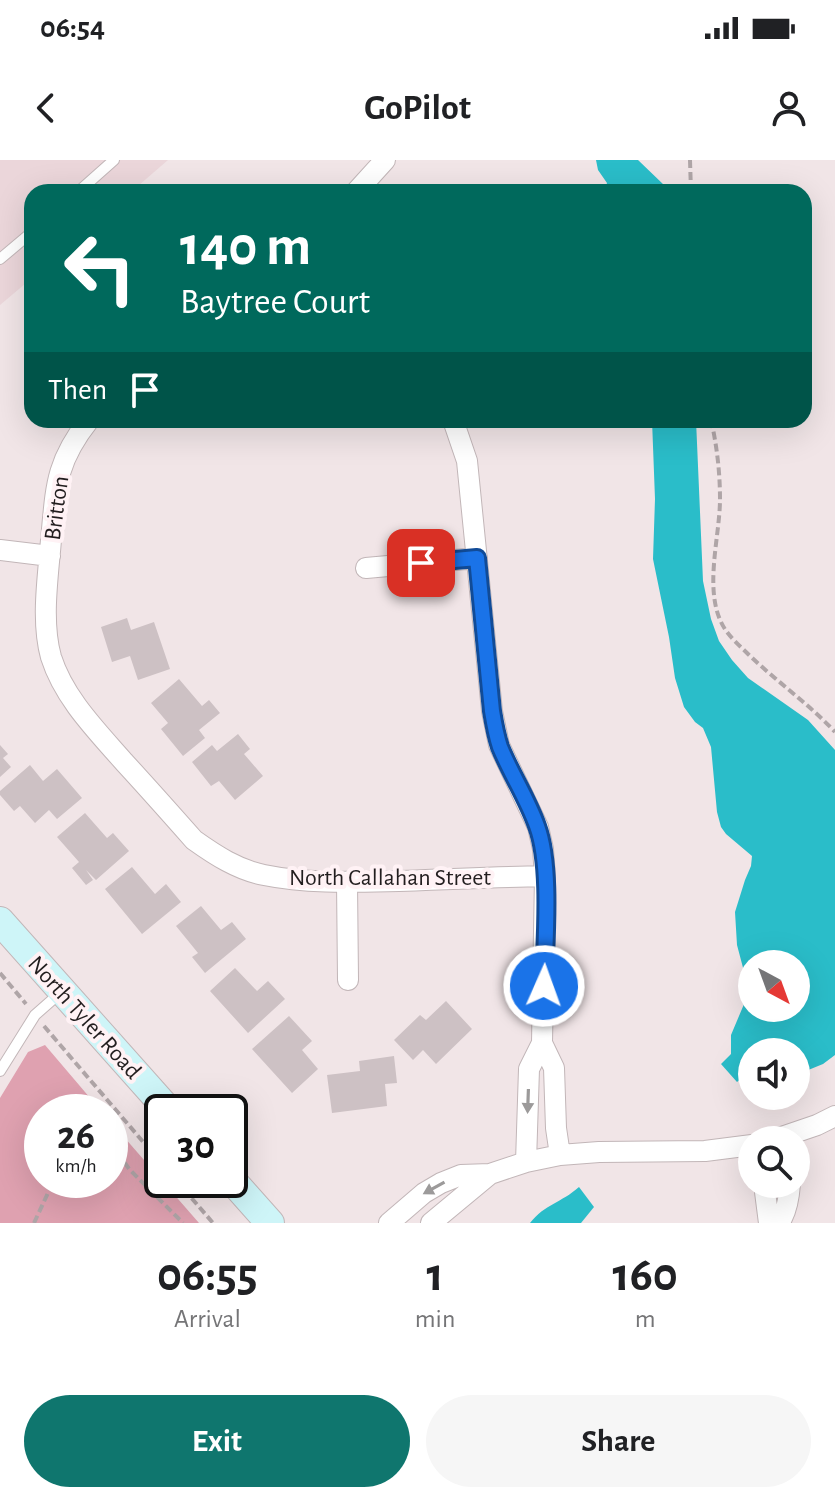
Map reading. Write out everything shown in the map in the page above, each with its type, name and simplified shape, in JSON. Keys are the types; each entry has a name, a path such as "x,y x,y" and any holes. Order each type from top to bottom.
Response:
{"main road":[{"name":"North Tyler Road","path":"0,921 154,1094"},
{"path":"248,1198 270,1223"}],"street":[{"path":"363,184 385,160"},
{"name":"Britton","path":"50,556 56,488 65,456 83,428"},
{"path":"456,428 467,461 492,711 499,745 538,827 543,849 542,1043 529,1069 526,1162"},
{"path":"0,550 50,556"},
{"name":"North Callahan Street","path":"50,556 46,619 50,654 60,680 76,706 101,736 194,840 215,855 243,869 296,880 347,882 545,876"},
{"path":"366,568 477,558"},
{"path":"347,882 348,980"},
{"path":"542,1043 554,1068 560,1155"},
{"path":"810,1127 835,1116"},
{"path":"389,1223 424,1193 461,1175 490,1174 560,1155 705,1151 738,1147"},
{"path":"431,1223 490,1174"},
{"path":"766,1198 769,1223"},
{"path":"779,1223 789,1198"}],"lane":[{"path":"87,184 114,160"},
{"path":"0,259 24,239"},
{"path":"0,1071 35,1015 61,992"}],"path":[{"path":"690,160 691,184"},
{"path":"712,428 719,464 720,502 714,581 720,622 728,635 835,732"},
{"path":"0,973 144,1143"},
{"path":"128,1167 183,1223"},
{"path":"34,1223 46,1198"},
{"path":"191,1198 213,1223"}],"shaded area":[{"path":"0,160 168,160 140,184 24,184 24,285 0,305"},
{"path":"45,1045 87,1094 24,1094 24,1198 128,1198 128,1142 144,1160 144,1198 177,1198 199,1223 0,1223 0,1098 28,1052"}],"water":[{"path":"596,160 638,160 663,184 607,184"},
{"path":"652,428 696,428 703,581 719,641 748,678 808,720 835,750 835,1055 810,1069 810,1038 738,1038 737,1082 721,1064 731,1054 731,1035 738,1018 738,1022 810,1022 810,950 738,950 735,912 752,856 721,827 711,747 703,728 684,707 675,678 653,559"},
{"path":"579,1187 594,1207 581,1223 530,1223 541,1212"}],"building":[{"path":"127,618 131,630 154,622 170,669 138,680 130,656 112,662 101,627"},
{"path":"179,679 202,706 209,700 220,713 199,730 205,738 183,756 161,729 168,723 151,703"},
{"path":"238,734 250,749 244,754 263,776 235,800 219,781 211,786 192,762 212,745 217,751"},
{"path":"0,745 8,754 3,758 11,767 0,777"},
{"path":"30,765 43,781 57,769 82,798 57,819 49,810 35,823 20,806 14,811 0,791"},
{"path":"85,813 107,838 113,833 129,851 96,880 86,870 93,880 86,885 72,868 79,862 57,837"},
{"path":"132,867 155,894 166,884 181,902 142,934 105,889"},
{"path":"201,906 221,930 232,922 246,939 205,973 192,957 198,953 176,926"},
{"path":"235,968 257,991 268,981 285,999 248,1033 210,991"},
{"path":"446,1001 472,1029 436,1064 423,1050 413,1060 394,1040 420,1015 426,1020"},
{"path":"289,1016 312,1041 302,1050 318,1069 292,1093 252,1049"},
{"path":"394,1056 397,1083 385,1084 387,1106 332,1113 327,1075 360,1071 359,1061"}],"route":[{"path":"421,563 477,558 495,728 499,745 538,827 543,849 544,986"}]}
